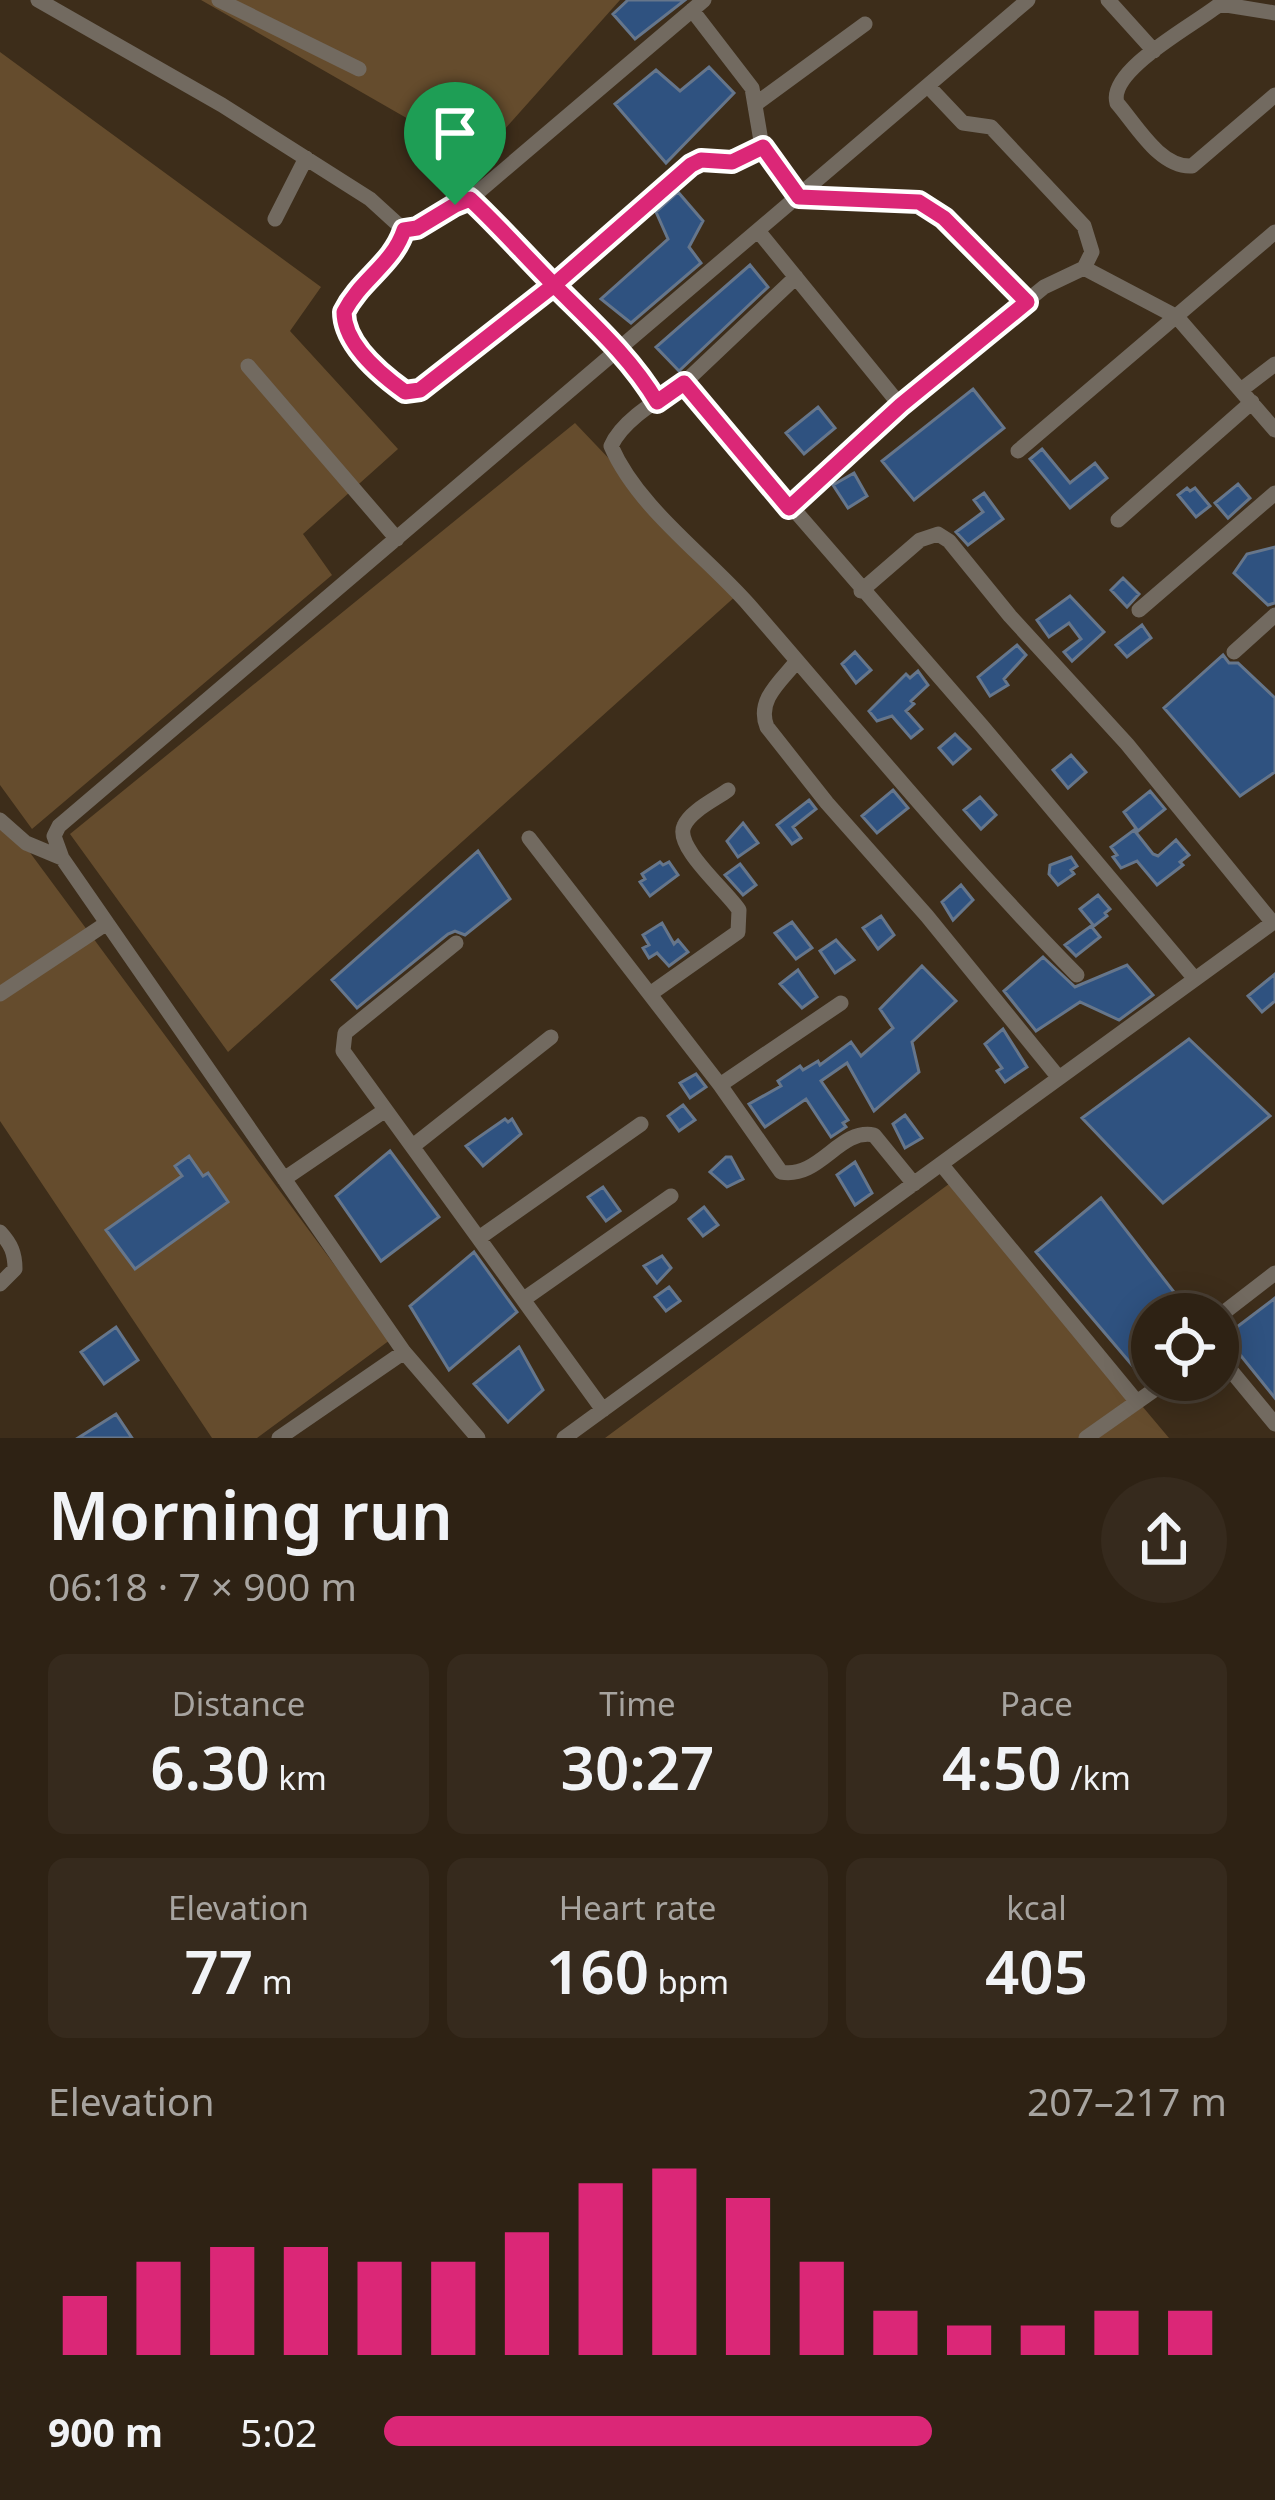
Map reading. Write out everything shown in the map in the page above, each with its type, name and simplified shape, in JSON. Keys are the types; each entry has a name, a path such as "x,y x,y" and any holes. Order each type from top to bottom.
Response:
{"street":[{"path":"38,0 222,105 370,199 404,230"},
{"path":"219,0 359,69"},
{"path":"478,1438 404,1352 62,858 53,836 59,826 1027,0"},
{"path":"1108,0 1154,51"},
{"path":"1275,13 1222,2 1154,51 1119,82 1114,93 1117,103 1166,160 1180,166 1192,166 1275,95"},
{"path":"404,230 417,228 470,199 698,5 752,88 763,147 799,197"},
{"path":"757,103 865,23"},
{"path":"789,508 901,405 1044,287 1084,268 1092,252 1084,226 991,127 967,126 928,86"},
{"path":"404,230 397,253 346,306 344,317 347,334 402,391 420,390 554,285 691,165 701,160 732,162 763,147"},
{"path":"275,219 306,158"},
{"path":"799,197 919,202 944,218 1027,302"},
{"path":"470,199 619,350 657,402"},
{"path":"759,232 901,405"},
{"path":"1018,451 1275,232"},
{"path":"1084,268 1177,317 1275,430"},
{"path":"796,278 684,383 614,437 611,446 666,522 744,600 904,787 1077,975"},
{"path":"1118,520 1275,364"},
{"path":"248,366 398,539"},
{"path":"684,383 1195,979"},
{"path":"1139,610 1275,494"},
{"path":"564,1438 1274,922 949,541 938,534 920,540 861,590"},
{"path":"1234,652 1275,615"},
{"path":"797,661 767,698 763,717 767,727 1059,1078"},
{"path":"650,994 738,932 739,910 688,851 682,837 687,820 728,790"},
{"path":"0,820 26,843 62,858"},
{"path":"529,838 782,1172 802,1172 855,1135 866,1133 874,1135 914,1184"},
{"path":"0,994 107,923"},
{"path":"456,943 345,1034 343,1051 603,1410"},
{"path":"720,1085 841,1003"},
{"path":"413,1146 551,1037"},
{"path":"284,1179 383,1111"},
{"path":"479,1238 641,1124"},
{"path":"941,1164 1137,1402 1086,1438"},
{"path":"524,1299 671,1196"},
{"path":"0,1232 11,1244 15,1262 15,1269 0,1284"},
{"path":"1239,1301 1275,1273"},
{"path":"279,1438 404,1352"},
{"path":"1239,1380 1275,1424"}],"shaded area":[{"path":"201,0 620,0 478,159"},
{"path":"0,52 321,287 290,331 398,449 303,534 332,575 32,829 0,785"},
{"path":"575,423 738,594 228,1052 70,834"},
{"path":"0,812 390,1340 257,1438 212,1438 0,1121"},
{"path":"953,1181 1131,1393 1131,1401 1138,1401 1169,1438 605,1438"}],"building":[{"path":"628,0 685,0 635,39 613,14"},
{"path":"709,67 734,93 666,163 615,104 656,70 680,91"},
{"path":"678,192 703,221 689,247 701,263 631,323 601,299 668,239 656,212"},
{"path":"750,265 768,287 679,371 656,347"},
{"path":"973,389 1004,428 914,500 882,461"},
{"path":"818,407 835,428 804,454 786,433"},
{"path":"1042,449 1070,483 1095,463 1107,478 1070,508 1030,459"},
{"path":"854,473 867,496 848,508 833,485"},
{"path":"1238,484 1250,498 1228,518 1215,503"},
{"path":"1195,488 1210,506 1196,517 1178,495"},
{"path":"984,493 1003,519 968,545 956,532 983,512 974,500"},
{"path":"1275,547 1275,603 1268,605 1234,573 1247,554"},
{"path":"1123,578 1139,594 1127,607 1111,590"},
{"path":"1070,596 1104,632 1072,661 1064,652 1081,639 1069,623 1049,637 1037,620"},
{"path":"1142,625 1151,638 1127,657 1116,645"},
{"path":"1017,645 1026,655 1004,679 1008,685 990,696 978,677"},
{"path":"855,652 871,670 856,683 842,664"},
{"path":"1223,655 1275,698 1275,772 1240,796 1164,708"},
{"path":"918,671 928,685 906,711 922,729 911,738 892,716 877,721 869,711 906,674 910,678"},
{"path":"955,734 970,749 953,764 939,748"},
{"path":"1071,755 1086,772 1068,788 1053,770"},
{"path":"893,790 908,808 877,833 862,816"},
{"path":"1150,791 1165,809 1138,831 1124,812"},
{"path":"980,797 996,815 981,829 964,810"},
{"path":"809,800 816,809 793,827 801,838 792,844 777,825"},
{"path":"743,823 758,843 738,857 727,841"},
{"path":"1134,830 1153,854 1158,856 1176,840 1189,855 1157,885 1137,861 1121,868 1113,857 1117,855 1111,847"},
{"path":"478,851 510,899 465,935 448,934 357,1008 332,980"},
{"path":"1071,857 1077,866 1071,870 1074,874 1058,885 1049,874 1050,865"},
{"path":"660,862 669,862 678,875 650,896 640,882 645,879 642,874"},
{"path":"740,864 756,885 743,895 725,875"},
{"path":"961,885 973,900 953,920 942,902"},
{"path":"1098,895 1110,909 1094,926 1080,909"},
{"path":"881,916 894,935 878,949 863,928"},
{"path":"792,922 812,948 796,959 775,933"},
{"path":"662,923 674,944 678,940 688,952 669,966 657,953 649,958 643,948 649,945 643,935"},
{"path":"1091,926 1100,937 1076,956 1065,945"},
{"path":"836,940 854,960 835,973 820,951"},
{"path":"1043,957 1075,987 1127,965 1153,995 1119,1020 1080,1002 1036,1031 1004,991"},
{"path":"922,966 956,1001 912,1042 919,1072 874,1111 847,1063 821,1081 848,1120 843,1123 846,1127 831,1137 806,1099 765,1127 749,1104 781,1086 778,1081 800,1066 803,1070 818,1061 820,1065 851,1042 861,1056 893,1028 880,1009"},
{"path":"798,970 817,997 802,1008 780,984"},
{"path":"1275,974 1275,1001 1262,1012 1248,996"},
{"path":"1003,1029 1027,1067 1005,1082 997,1071 1002,1068 985,1044"},
{"path":"1189,1039 1270,1116 1163,1203 1082,1118"},
{"path":"696,1074 706,1087 690,1098 680,1083"},
{"path":"683,1105 695,1120 679,1131 668,1116"},
{"path":"905,1115 922,1138 905,1148 893,1124"},
{"path":"512,1119 521,1134 483,1166 466,1146"},
{"path":"390,1151 439,1217 381,1261 336,1196"},
{"path":"189,1156 228,1202 135,1269 106,1230 182,1176 175,1166"},
{"path":"731,1157 743,1179 727,1187 710,1172"},
{"path":"855,1162 872,1193 855,1205 837,1175"},
{"path":"603,1187 620,1211 606,1221 588,1197"},
{"path":"1101,1198 1175,1293 1131,1293 1131,1364 1036,1252"},
{"path":"704,1207 718,1225 703,1236 689,1219"},
{"path":"474,1252 517,1312 449,1370 410,1306"},
{"path":"662,1256 671,1268 657,1283 644,1266"},
{"path":"669,1287 680,1301 666,1311 655,1297"},
{"path":"1275,1298 1275,1398 1239,1353 1239,1325"},
{"path":"116,1327 138,1360 104,1384 81,1352"},
{"path":"519,1347 543,1390 508,1422 474,1384"},
{"path":"116,1414 132,1438 78,1438"}],"route":[{"path":"455,205 417,228 404,230 397,253 371,276 344,312 347,334 405,392 420,390 554,285 691,165 701,160 732,162 763,147 799,197 908,200 930,207 1027,302 901,405 789,508 684,383 657,402 619,350 554,285 519,250 485,211 470,199 455,205"}]}
